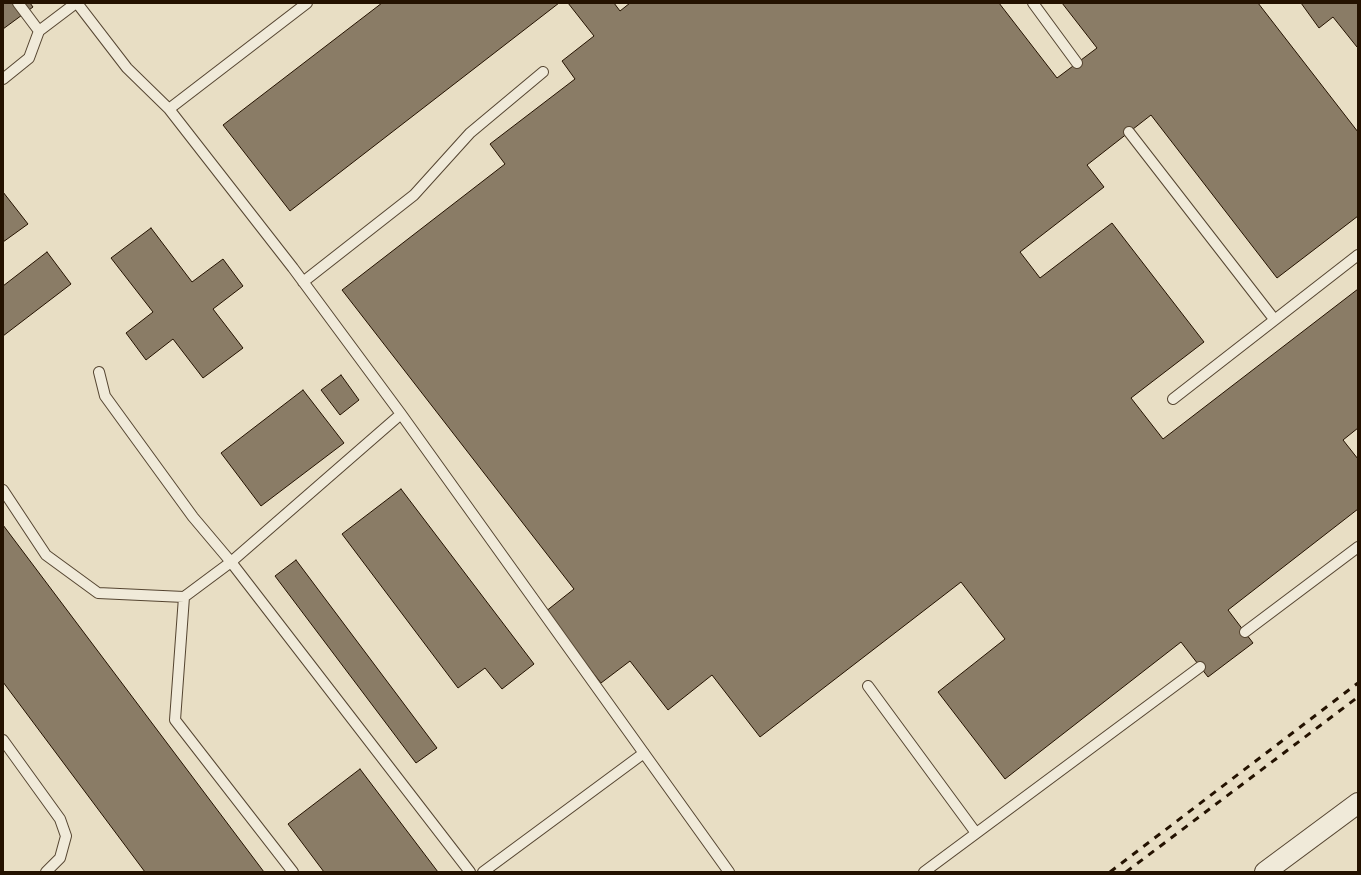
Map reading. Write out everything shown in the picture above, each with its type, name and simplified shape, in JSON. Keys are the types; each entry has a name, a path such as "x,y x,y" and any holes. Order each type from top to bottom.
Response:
{"street":[{"path":"1265,872 1358,803"}],"lane":[{"path":"18,3 39,31"},
{"path":"3,79 29,58 39,31 77,3 127,68 169,109 303,282 401,414 729,872"},
{"path":"169,109 307,3"},
{"path":"1033,3 1077,63"},
{"path":"303,282 414,195 470,133 543,72"},
{"path":"1129,132 1274,320"},
{"path":"1173,399 1358,255"},
{"path":"99,372 105,396 114,410 193,517 231,562 470,872"},
{"path":"3,490 46,555 98,593 184,597 231,562 401,414"},
{"path":"1245,632 1358,547"},
{"path":"184,597 175,720 293,872"},
{"path":"924,872 1200,667"},
{"path":"868,686 976,833"},
{"path":"3,740 60,819 66,836 60,858 46,872"},
{"path":"483,872 644,753"}],"building":[{"path":"3,3 30,3 33,7 3,29"},
{"path":"382,3 559,3 290,211 223,125"},
{"path":"568,3 614,3 620,11 630,3 999,3 1057,78 1097,48 1062,3 1258,3 1358,132 1358,216 1277,278 1151,115 1087,165 1104,187 1020,252 1040,278 1112,223 1204,342 1131,398 1163,439 1358,289 1358,428 1343,440 1358,459 1358,509 1228,610 1253,643 1208,677 1181,642 1005,779 938,692 1005,639 961,582 760,737 712,675 668,710 630,661 601,683 545,612 574,589 342,290 505,164 490,144 575,79 562,61 594,36"},
{"path":"1301,3 1358,3 1358,46 1357,47 1333,17 1319,28"},
{"path":"3,192 28,224 3,242"},
{"path":"151,228 192,282 223,259 243,286 213,309 243,348 203,378 173,339 146,360 126,333 153,312 111,258"},
{"path":"47,252 71,284 3,336 3,286"},
{"path":"341,375 359,400 340,415 321,390"},
{"path":"303,390 344,443 261,506 221,453"},
{"path":"401,489 534,664 502,689 485,668 458,688 342,534"},
{"path":"3,525 264,872 145,872 3,682"},
{"path":"296,560 437,748 416,763 275,576"},
{"path":"360,769 438,872 324,872 288,824"}],"railway":[{"path":"1110,872 1358,683"},
{"path":"1126,872 1358,697"}]}
